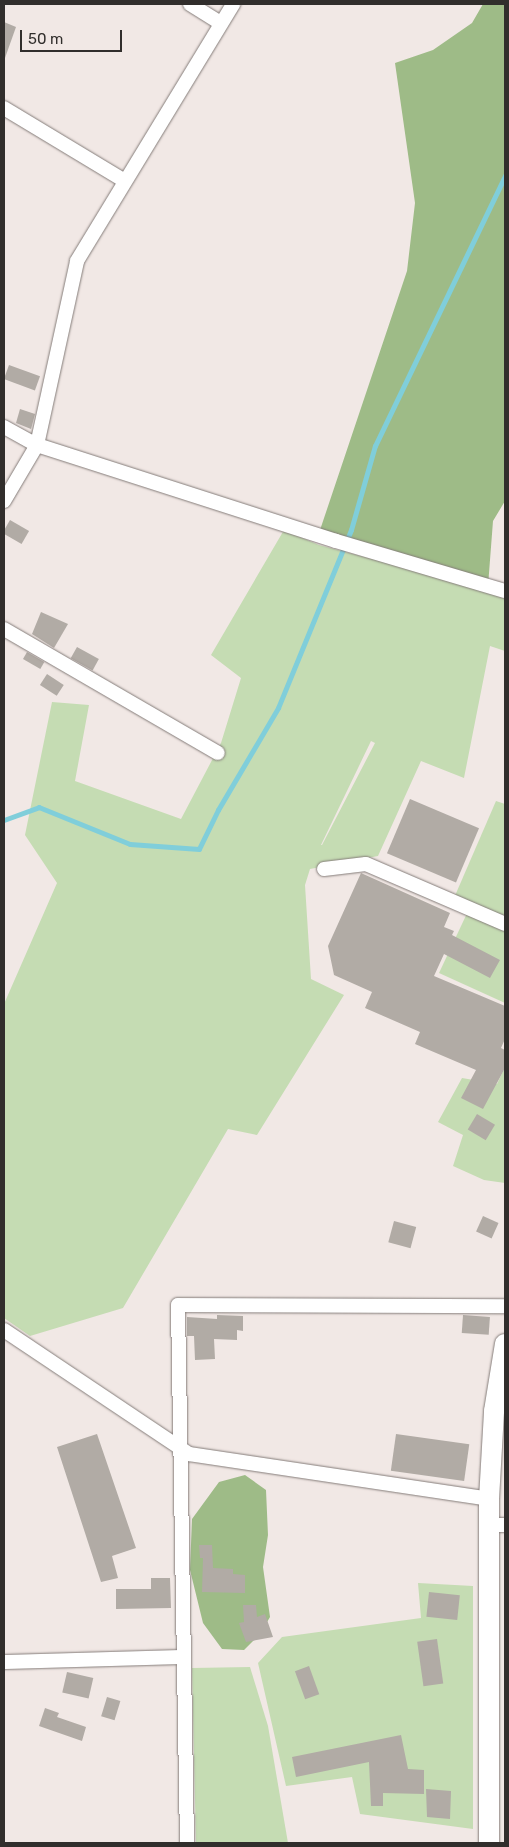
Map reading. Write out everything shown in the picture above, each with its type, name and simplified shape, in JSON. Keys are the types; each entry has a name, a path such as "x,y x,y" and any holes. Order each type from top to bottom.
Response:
{"street":[{"path":"190,4 222,23"},
{"path":"4,501 37,445 77,262 233,4"},
{"path":"4,108 125,181"},
{"path":"4,427 37,445 336,541 505,591"},
{"path":"4,629 218,753"},
{"path":"324,869 366,864 505,924"},
{"path":"187,1843 178,1305 505,1306"},
{"path":"4,1330 189,1454 210,1460 489,1500"},
{"path":"490,1843 497,1525 489,1500 494,1411 505,1344"},
{"path":"4,1662 183,1657"}],"green space":[{"path":"483,4 505,4 505,501 493,521 488,586 318,536 407,271 415,203 395,63 433,50 472,23"},
{"path":"284,530 319,545 505,594 505,651 490,646 464,778 421,761 378,856 310,869 305,885 311,979 344,995 257,1135 228,1129 123,1308 30,1336 4,1318 4,1004 57,883 25,835 52,702 89,705 75,781 181,819 221,743 241,678 211,655","holes":["371,741 375,743 322,845 321,845"]},
{"path":"496,801 505,804 505,919 454,898"},
{"path":"469,909 505,924 505,1003 439,973"},
{"path":"505,1067 505,1183 484,1180 453,1166 463,1135 438,1122 462,1078 497,1084"},
{"path":"245,1475 266,1490 268,1535 263,1567 270,1617 260,1634 244,1650 222,1649 203,1623 190,1570 192,1519 219,1482"},
{"path":"418,1583 473,1586 473,1829 360,1814 352,1777 286,1786 258,1663 282,1637 421,1618"},
{"path":"250,1667 268,1726 288,1843 196,1843 192,1668"}],"building":[{"path":"4,22 16,27 5,58 4,58"},
{"path":"9,365 40,376 35,390 4,379"},
{"path":"20,409 35,414 31,429 16,423"},
{"path":"10,520 29,531 22,544 4,534"},
{"path":"41,612 68,624 54,648 32,634"},
{"path":"77,647 99,659 93,670 71,658"},
{"path":"27,652 44,662 40,669 23,659"},
{"path":"47,674 64,685 57,696 40,685"},
{"path":"410,799 479,828 456,883 387,853"},
{"path":"361,873 450,913 444,927 454,931 452,935 500,960 490,978 444,954 434,976 505,1006 505,1039 501,1048 505,1050 505,1068 483,1109 461,1098 476,1070 415,1044 420,1032 365,1008 372,992 334,975 328,946"},
{"path":"477,1114 495,1125 486,1140 468,1129"},
{"path":"483,1216 499,1223 492,1238 476,1232"},
{"path":"394,1221 416,1227 411,1248 388,1242"},
{"path":"217,1315 243,1316 243,1331 237,1330 237,1340 214,1339 215,1359 195,1360 194,1336 187,1336 187,1317 217,1319"},
{"path":"463,1315 490,1317 489,1335 462,1333"},
{"path":"97,1434 136,1548 112,1556 118,1578 101,1582 57,1447"},
{"path":"396,1434 469,1444 464,1481 391,1471"},
{"path":"199,1545 212,1545 213,1568 233,1569 233,1574 245,1575 245,1593 202,1592 203,1558 200,1558"},
{"path":"151,1578 170,1578 171,1608 116,1609 116,1589 151,1589"},
{"path":"429,1592 460,1595 457,1620 426,1617"},
{"path":"243,1605 256,1605 257,1617 265,1614 273,1637 246,1642 239,1623 244,1622"},
{"path":"437,1639 443,1684 423,1686 417,1642"},
{"path":"309,1666 319,1694 305,1699 295,1671"},
{"path":"67,1672 93,1678 89,1699 62,1692"},
{"path":"107,1697 120,1701 115,1720 101,1716"},
{"path":"45,1708 59,1713 57,1717 86,1727 82,1741 39,1726"},
{"path":"401,1735 408,1769 424,1770 424,1794 383,1793 383,1806 371,1806 369,1762 296,1777 292,1757"},
{"path":"426,1789 451,1791 450,1819 427,1817"}],"waterway":[{"path":"4,820 39,807 130,844 199,849 218,810 278,708 351,530 375,446 505,176"}]}
